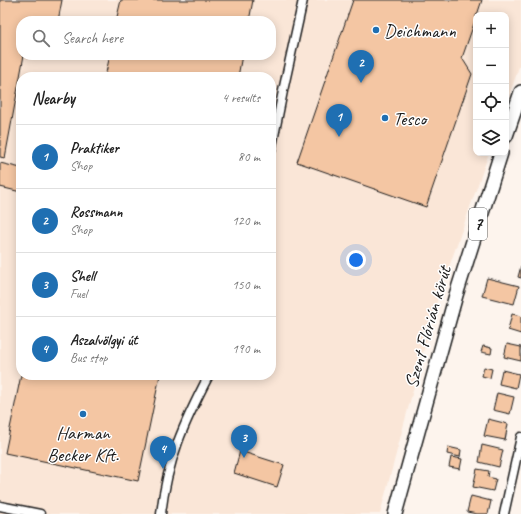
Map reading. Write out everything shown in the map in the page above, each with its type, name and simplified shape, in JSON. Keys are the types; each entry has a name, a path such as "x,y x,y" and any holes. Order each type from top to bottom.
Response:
{"main road":[{"path":"509,127 521,92"},
{"name":"Szent Flórián körút","path":"395,514 456,295 499,156"}],"street":[{"path":"276,126 303,0"},
{"path":"161,514 167,476 173,454 188,416 206,380"},
{"path":"504,514 521,437"},
{"path":"0,506 40,514"}],"shaded area":[{"path":"0,0 521,0 521,61 509,96 509,12 473,12 473,156 488,156 436,304 380,514 0,514"}],"building":[{"path":"0,0 62,0 59,16 16,16 16,60 23,60 21,72 16,72 16,98 5,158 0,157"},
{"path":"121,0 253,0 250,16 117,16"},
{"name":"Tesco","path":"353,0 482,0 478,12 473,12 473,27 462,58 472,74 426,207 297,162"},
{"path":"109,60 241,60 239,72 106,72"},
{"path":"0,163 16,167 16,191 0,187"},
{"path":"521,266 521,278 518,277"},
{"path":"487,278 519,286 514,304 482,296"},
{"path":"512,314 521,316 521,334 508,330"},
{"path":"507,344 521,347 521,361 504,357"},
{"path":"483,346 492,348 491,354 481,352"},
{"path":"484,367 492,369 490,378 482,376"},
{"path":"502,370 519,374 516,388 499,384"},
{"name":"Harman Becker Kft.","path":"20,380 159,380 138,481 5,453"},
{"path":"497,393 514,397 510,414 493,410"},
{"path":"488,419 508,424 505,440 484,436"},
{"path":"482,445 503,450 499,467 479,462"},
{"path":"448,447 461,450 460,457 447,454"},
{"path":"240,451 284,465 277,487 234,473"},
{"path":"451,457 462,459 460,469 449,467"},
{"path":"477,469 489,471 488,477 496,479 493,491 473,487"},
{"path":"471,496 491,501 488,514 467,512"}],"place":[{"name":"Deichmann","path":"376,30"},
{"name":"Rossmann","path":"361,83"},
{"name":"Tesco","path":"385,118"},
{"name":"Praktiker","path":"339,137"},
{"name":"Harman Becker Kft.","path":"83,414"},
{"name":"Shell","path":"244,458"},
{"name":"Aszalvölgyi út","path":"163,469"}]}
